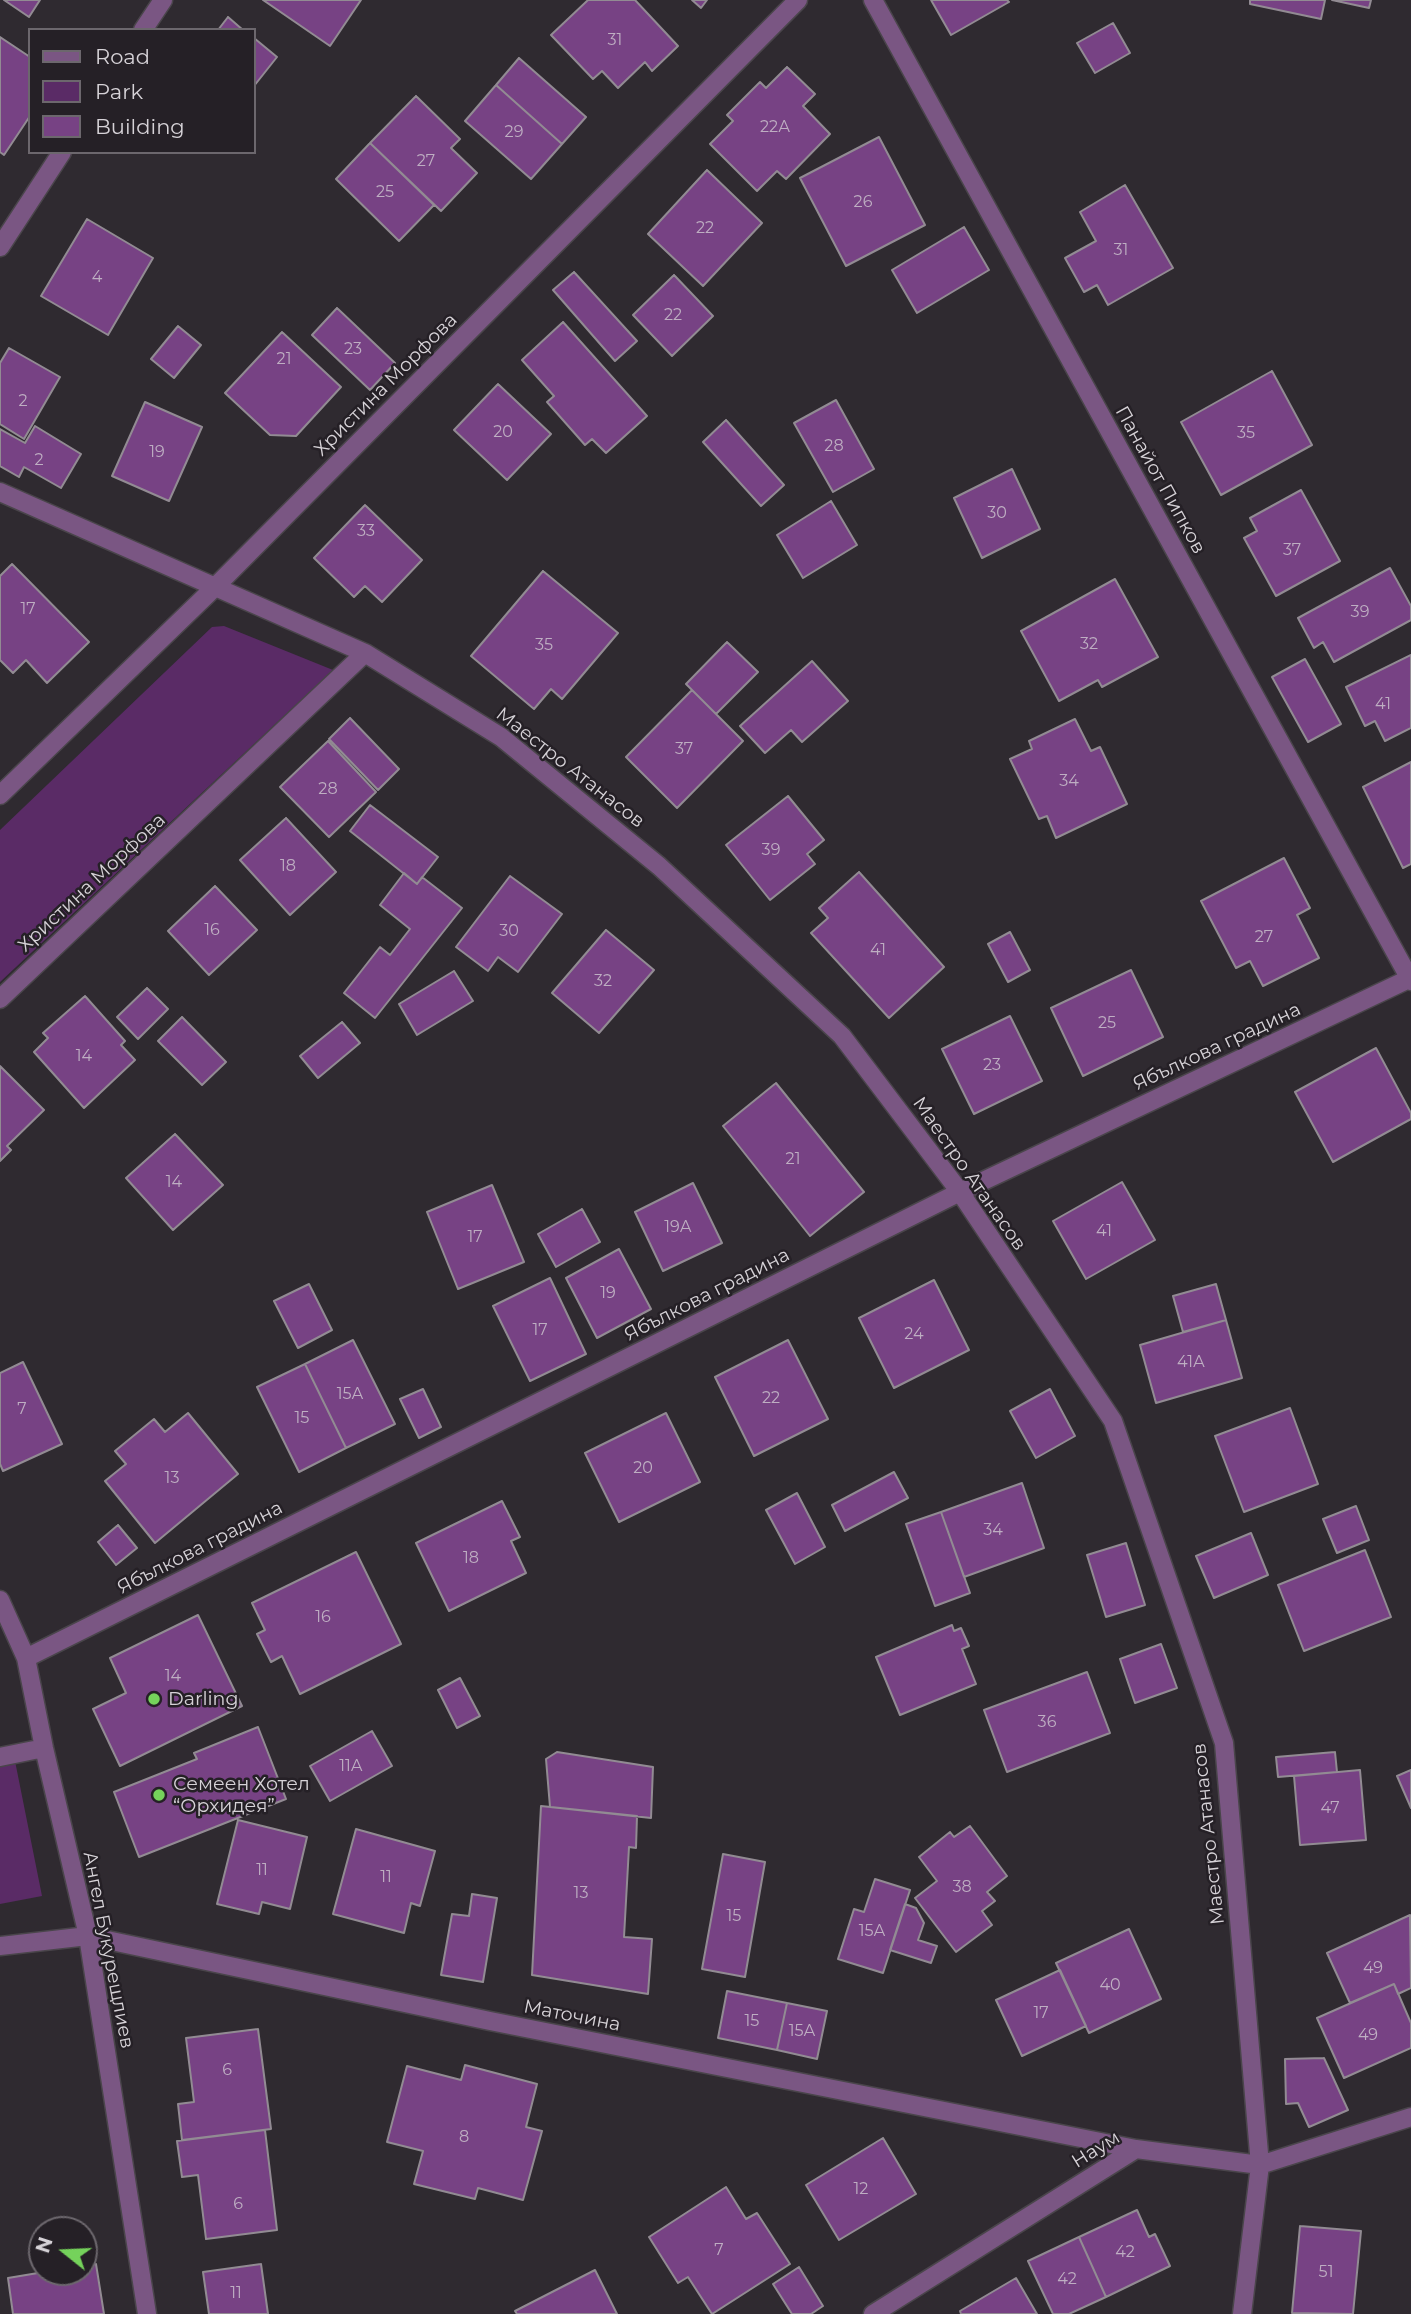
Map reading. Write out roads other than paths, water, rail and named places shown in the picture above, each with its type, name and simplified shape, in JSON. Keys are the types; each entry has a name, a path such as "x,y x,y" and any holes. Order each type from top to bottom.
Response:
{"street":[{"path":"144,28 163,0"},
{"name":"Христина Морфова","path":"0,795 214,588 798,0"},
{"name":"Панайот Пипков","path":"873,0 1411,979"},
{"path":"0,247 61,154"},
{"name":"Маестро Атанасов","path":"0,492 365,653 501,737 659,866 842,1036 960,1192 1113,1421 1224,1743 1260,2165 1242,2314"},
{"name":"Христина Морфова","path":"0,999 365,653"},
{"name":"Ябълкова градина","path":"26,1658 960,1192 1411,979"},
{"name":"Ангел Букурещлиев","path":"0,1600 26,1658 88,1936 147,2314"},
{"path":"0,1757 44,1748"},
{"name":"Маточина","path":"0,1946 88,1936 490,2021 1136,2149"},
{"name":"Наум","path":"873,2314 1136,2149 1260,2165 1411,2117"}],"place":[{"name":"Darling","path":"154,1699"},
{"name":"Семеен Хотел “Орхидея”","path":"159,1795"}]}
